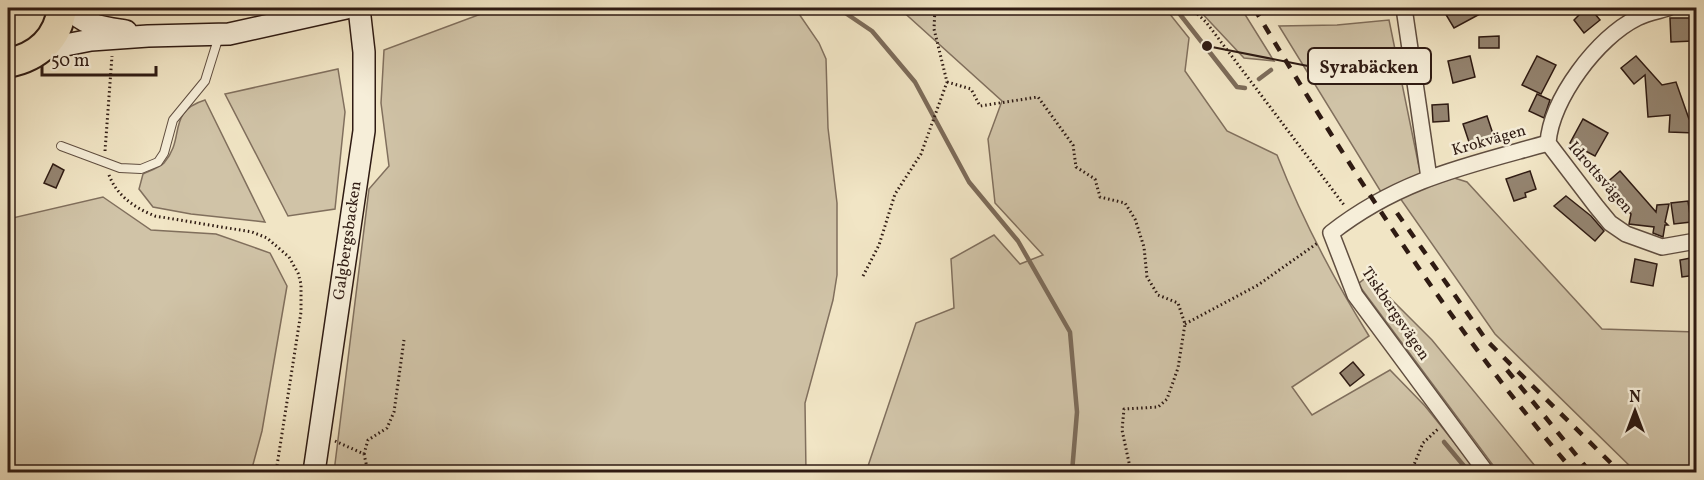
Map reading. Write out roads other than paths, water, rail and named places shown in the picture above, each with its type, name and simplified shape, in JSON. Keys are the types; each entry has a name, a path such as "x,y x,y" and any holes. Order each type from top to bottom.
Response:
{"highway":[{"path":"8,63 40,50 58,26 62,8"}],"street":[{"path":"71,8 87,22 148,36"},
{"path":"40,50 91,40 219,35 266,28 346,8"},
{"name":"Galgbergsbacken","path":"314,472 364,131 364,52 359,8"},
{"path":"1404,8 1429,178"},
{"name":"Krokvägen","path":"1429,178 1548,143 1549,134 1567,91 1592,56 1619,29 1638,17 1668,8"},
{"name":"Idrottsvägen","path":"1548,143 1610,223 1626,234 1662,246 1696,240"},
{"name":"Tiskbergsvägen","path":"1429,178 1400,188 1352,216 1331,233 1355,295 1486,472"}],"lane":[{"path":"61,146 120,168 141,169 158,162 164,153 173,120 179,109 205,81 219,35"}],"waterway":[{"path":"838,8 872,31 915,82 969,182 1018,241 1070,332 1077,412 1072,472"},
{"path":"1175,8 1237,87 1245,88"},
{"path":"1259,79 1271,70"},
{"path":"1444,442 1469,472"}],"railway":[{"path":"1254,8 1404,247 1486,362 1574,472"},
{"path":"1397,213 1487,341 1620,472"},
{"path":"1507,370 1590,472"}],"place":[{"name":"Syrabäcken","path":"1207,46"}]}
